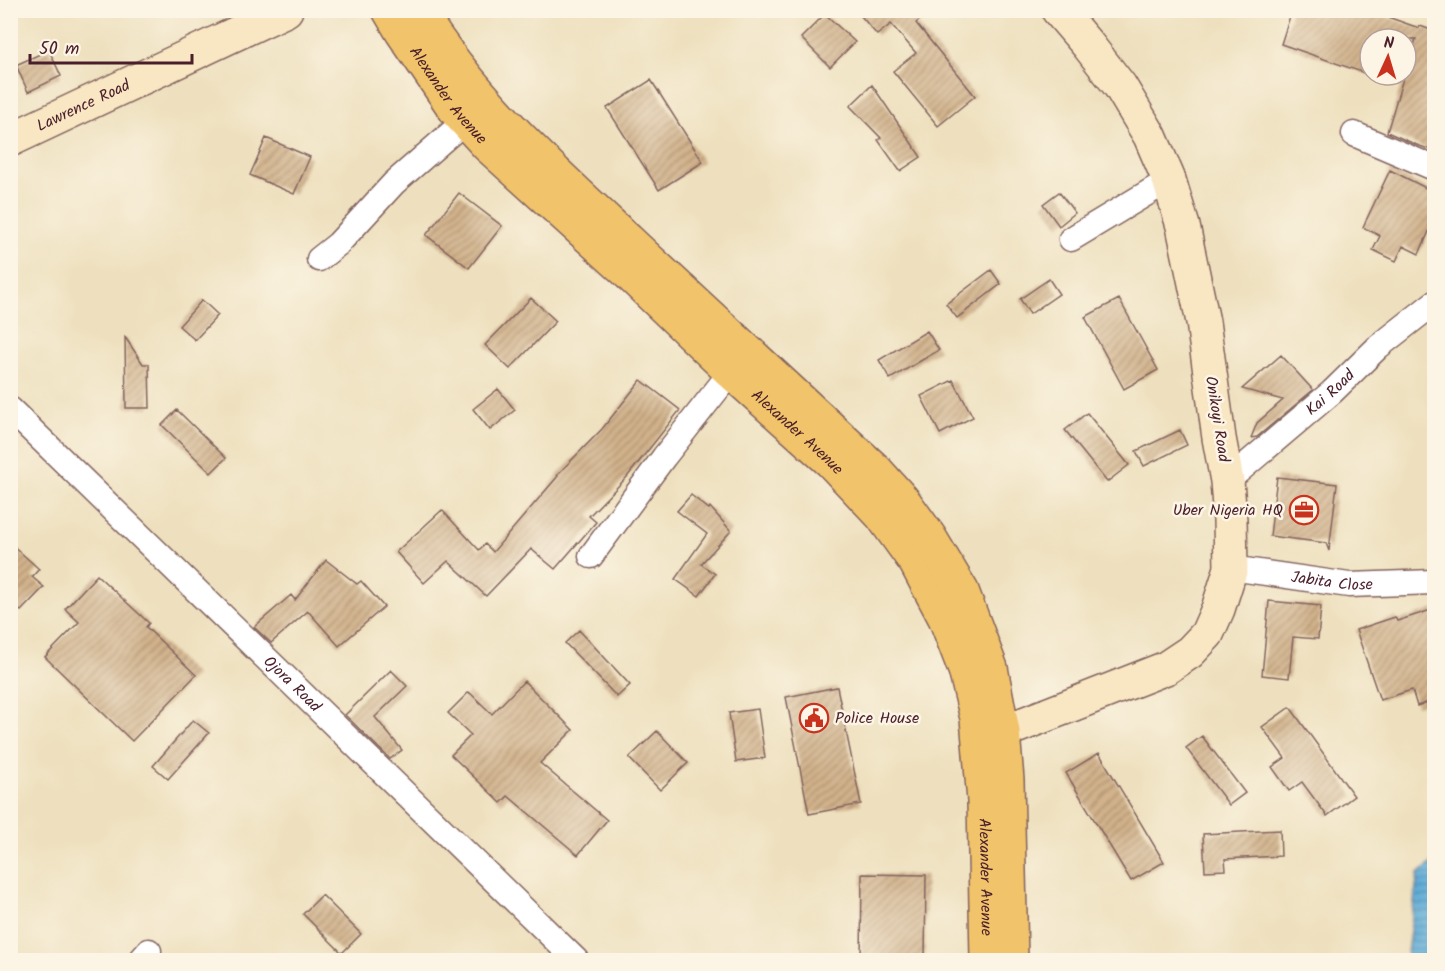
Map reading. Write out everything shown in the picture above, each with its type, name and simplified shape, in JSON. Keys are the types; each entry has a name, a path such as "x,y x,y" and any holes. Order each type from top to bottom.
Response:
{"main road":[{"name":"Alexander Avenue","path":"389,10 428,71 465,122 731,372 830,461 882,516 916,563 945,618 965,670 977,718 984,801 987,960"},
{"name":"Alexander Avenue","path":"418,10 465,76 509,127 876,470 903,500 929,536 962,591 991,668 1004,732 1011,960"}],"street":[{"name":"Lawrence Road","path":"10,140 286,10"},
{"name":"Onikoyi Road","path":"1004,732 1166,668 1190,652 1207,634 1231,568 1227,481 1203,322 1183,226 1169,180 1150,136 1120,86 1058,10"},
{"path":"319,259 338,244 394,183 465,122"},
{"path":"1354,134 1434,168"},
{"path":"1071,239 1169,180"},
{"name":"Kai Road","path":"1227,481 1332,392 1378,347 1434,303"},
{"path":"591,556 664,457 731,372"},
{"name":"Ojora Road","path":"10,409 576,960"},
{"name":"Jabita Close","path":"1231,568 1349,585 1434,582"}],"water":[{"path":"1434,861 1434,960 1406,960 1418,874"}],"building":[{"path":"856,10 932,10 916,23 975,96 938,126 893,71 916,53 891,24 877,35"},
{"path":"1292,10 1368,10 1416,27 1358,27 1358,71 1281,44"},
{"path":"825,14 855,42 830,67 801,38"},
{"path":"1420,26 1434,31 1434,151 1387,132 1400,87 1418,87 1418,28"},
{"path":"49,50 61,76 28,92 16,65"},
{"path":"651,80 703,162 659,190 607,108"},
{"path":"872,85 921,157 900,171 878,140 881,138 850,106"},
{"path":"266,138 310,157 294,194 250,175"},
{"path":"1390,170 1434,192 1434,220 1419,254 1403,246 1396,261 1373,250 1380,236 1363,227"},
{"path":"1059,192 1075,213 1059,226 1043,204"},
{"path":"459,193 502,226 469,268 426,235"},
{"path":"991,270 1001,284 957,318 946,304"},
{"path":"1049,279 1059,294 1030,314 1020,299"},
{"path":"531,298 556,321 510,369 485,345"},
{"path":"1119,299 1158,370 1124,389 1085,317"},
{"path":"202,300 218,315 195,340 179,326"},
{"path":"927,331 939,350 890,379 879,360"},
{"path":"125,337 143,364 149,364 150,408 126,408"},
{"path":"1281,355 1313,390 1257,437 1251,438 1257,423 1283,400 1242,389"},
{"path":"641,380 680,410 627,477 589,516 596,522 555,569 531,549 486,596 448,561 424,583 396,552 442,510 479,550 485,544 493,552 557,475 602,429"},
{"path":"953,380 973,417 940,434 921,396"},
{"path":"498,389 515,410 490,430 473,409"},
{"path":"177,410 226,458 211,473 162,425"},
{"path":"1087,413 1129,465 1107,482 1065,430"},
{"path":"1180,430 1187,445 1144,466 1136,451"},
{"name":"Uber Nigeria HQ","path":"1277,477 1337,484 1329,551 1326,543 1270,536"},
{"path":"691,495 709,509 710,507 731,531 701,564 715,574 699,596 675,579 707,534 677,511"},
{"path":"10,543 39,569 32,577 44,587 21,611 10,602"},
{"path":"326,560 357,584 361,581 384,607 339,646 308,611 271,643 254,627 291,595 295,600"},
{"path":"97,575 149,623 146,627 196,675 132,741 45,657 79,622 65,609"},
{"path":"1269,601 1321,606 1318,639 1293,637 1289,678 1262,675"},
{"path":"1434,609 1434,700 1417,706 1412,690 1380,700 1356,630 1395,617 1397,621"},
{"path":"579,630 630,685 617,697 565,643"},
{"path":"391,670 407,686 375,717 402,750 390,759 345,715"},
{"path":"524,681 573,730 540,763 607,820 578,855 508,796 501,803 451,755 471,735 448,713 469,692 492,714"},
{"path":"837,687 861,804 809,814 786,697"},
{"path":"1290,707 1354,796 1327,816 1302,782 1289,791 1272,767 1285,758 1262,727"},
{"path":"758,709 765,758 736,762 729,713"},
{"path":"193,720 209,733 168,779 153,766"},
{"path":"657,731 688,763 660,790 629,758"},
{"path":"1202,736 1245,793 1229,805 1186,748"},
{"path":"1099,753 1164,862 1131,881 1066,773"},
{"path":"1280,830 1281,856 1225,859 1226,870 1205,871 1203,834"},
{"path":"862,874 926,875 925,960 861,960"},
{"path":"322,895 361,934 342,953 303,914"}],"place":[{"name":"Uber Nigeria HQ","path":"1304,510"},
{"name":"Police House","path":"814,718"}]}
